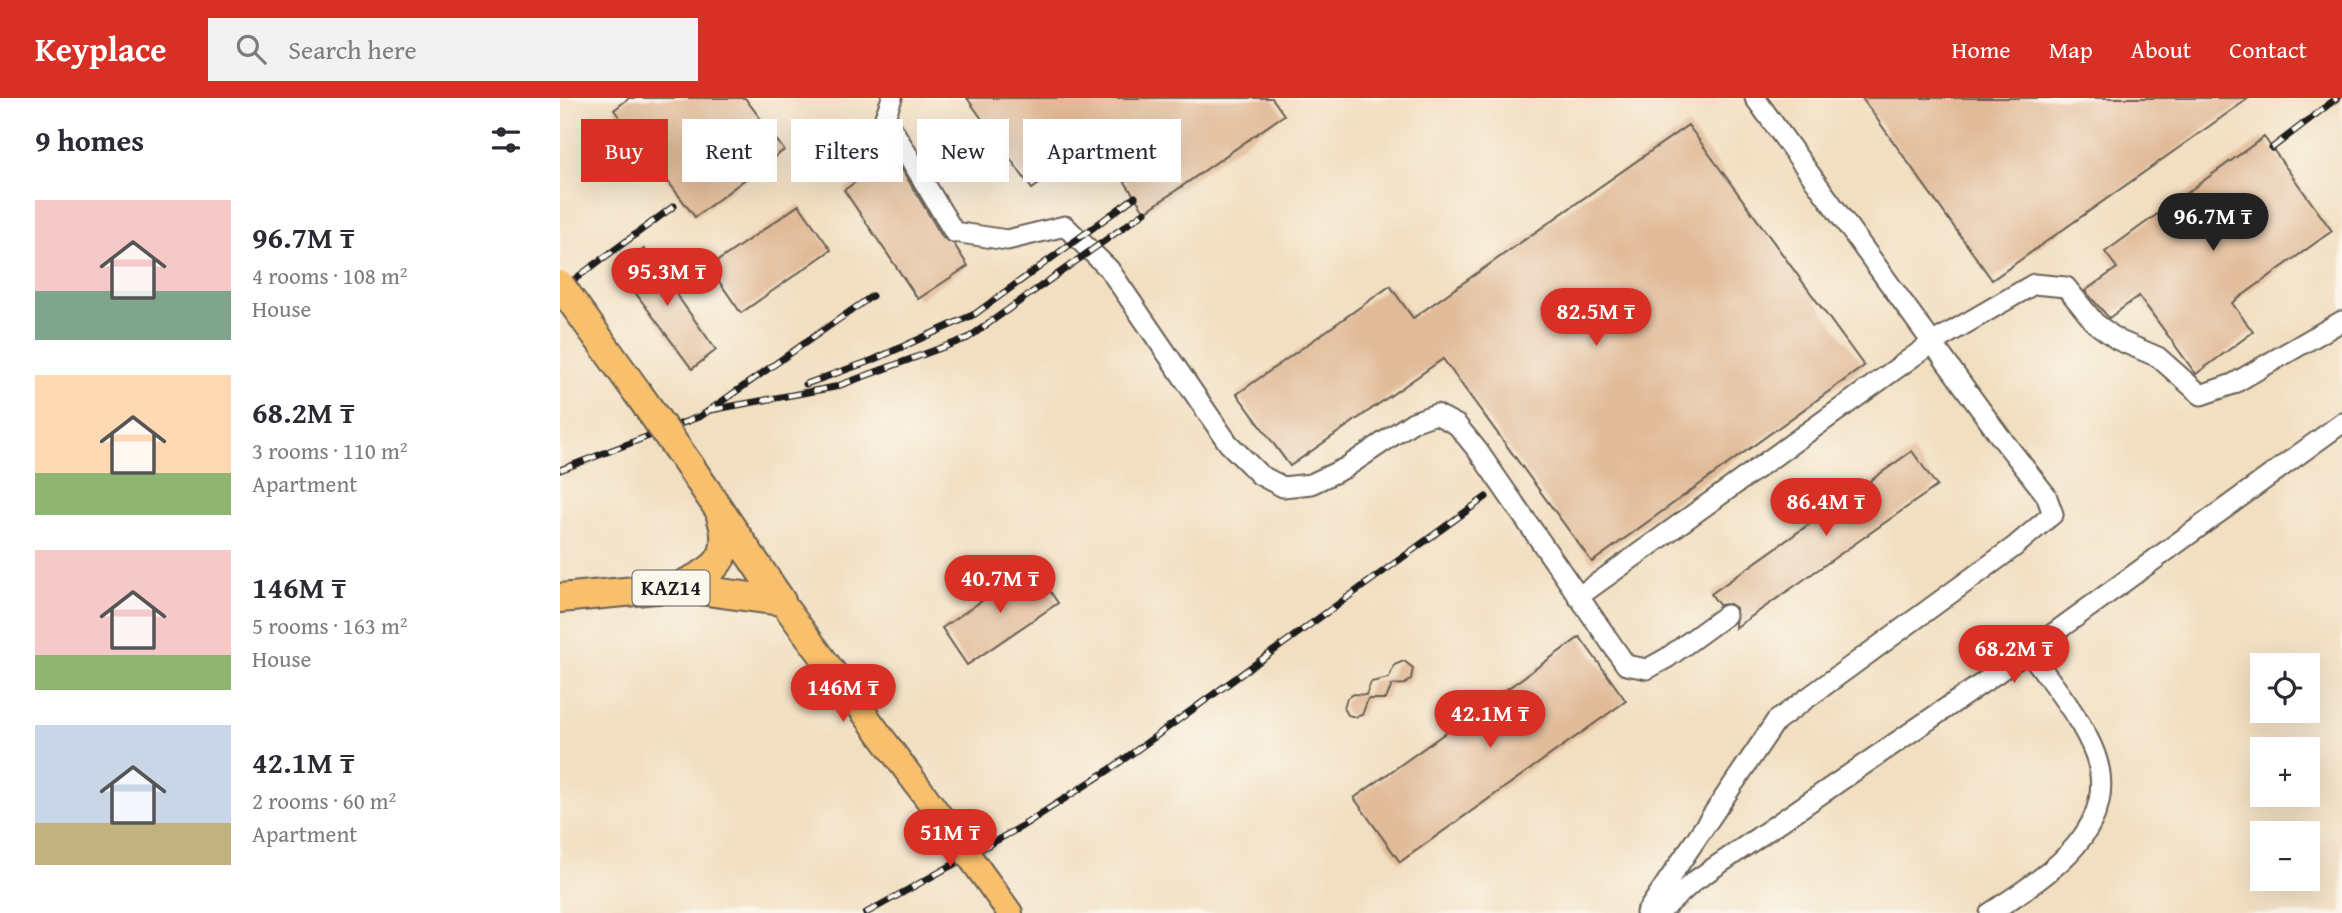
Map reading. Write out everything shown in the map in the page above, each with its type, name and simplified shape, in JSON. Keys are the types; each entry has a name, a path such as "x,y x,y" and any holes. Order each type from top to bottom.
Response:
{"highway":[{"name":"KAZ14","path":"560,285 689,465 780,601"},
{"name":"KAZ14","path":"678,587 705,575 718,564 726,539 719,510"},
{"name":"KAZ14","path":"560,598 678,587 780,601"}],"main road":[{"path":"780,601 1010,913"}],"street":[{"path":"892,98 885,117 954,232 1007,240 1065,226 1109,269 1228,443 1260,475 1283,487 1311,484 1345,468 1413,422 1436,414 1457,425 1478,451 1626,665 1647,669 1726,615"},
{"path":"1646,913 1776,721 2004,555 2053,514 2046,495 1755,98"},
{"path":"1578,597 1932,343 2034,284 2066,287 2095,323 2118,340 2158,357 2201,395 2233,384 2342,321"},
{"path":"1659,913 1693,883 2029,651 2342,424"},
{"path":"1990,913 2046,876 2076,847 2094,818 2103,783 2087,736 2029,651"}],"building":[{"path":"629,98 745,98 761,119 682,119 682,182 741,182 695,217 668,181 668,119 621,119 614,110"},
{"path":"967,98 1272,98 1284,115 1145,212 1125,182 1181,182 1181,119 1023,119 1023,176 1009,157 1009,119 982,119"},
{"path":"1862,98 2249,98 1992,280"},
{"path":"1688,125 1864,366 1592,562 1443,359 1290,466 1237,394 1390,286 1413,318"},
{"path":"2264,137 2332,231 2232,303 2253,332 2196,374 2139,296 2109,318 2085,291 2117,268 2105,252"},
{"path":"777,141 784,150 777,155"},
{"path":"903,171 943,238 954,244 968,266 918,299 844,190 856,182 903,182"},
{"path":"1027,182 1042,182 1032,189"},
{"path":"799,205 831,250 741,313 709,267"},
{"path":"644,249 716,350 692,369 617,268"},
{"path":"1912,451 1937,486 1735,628 1736,608 1730,604 1719,605 1711,594"},
{"path":"1033,566 1058,603 967,665 942,628"},
{"path":"1580,637 1626,701 1400,862 1354,798"},
{"path":"1404,661 1413,668 1411,679 1405,684 1392,685 1386,699 1368,699 1362,715 1348,715 1344,708 1347,698 1354,694 1366,695 1371,682 1389,678 1394,665"}],"railway":[{"path":"2272,148 2337,98"},
{"path":"806,384 873,360 975,314 1135,197"},
{"path":"560,290 674,206"},
{"path":"711,410 835,387 968,338 1145,212"},
{"path":"560,470 701,416 872,296"},
{"path":"866,913 1019,828 1109,770 1486,497"}]}
